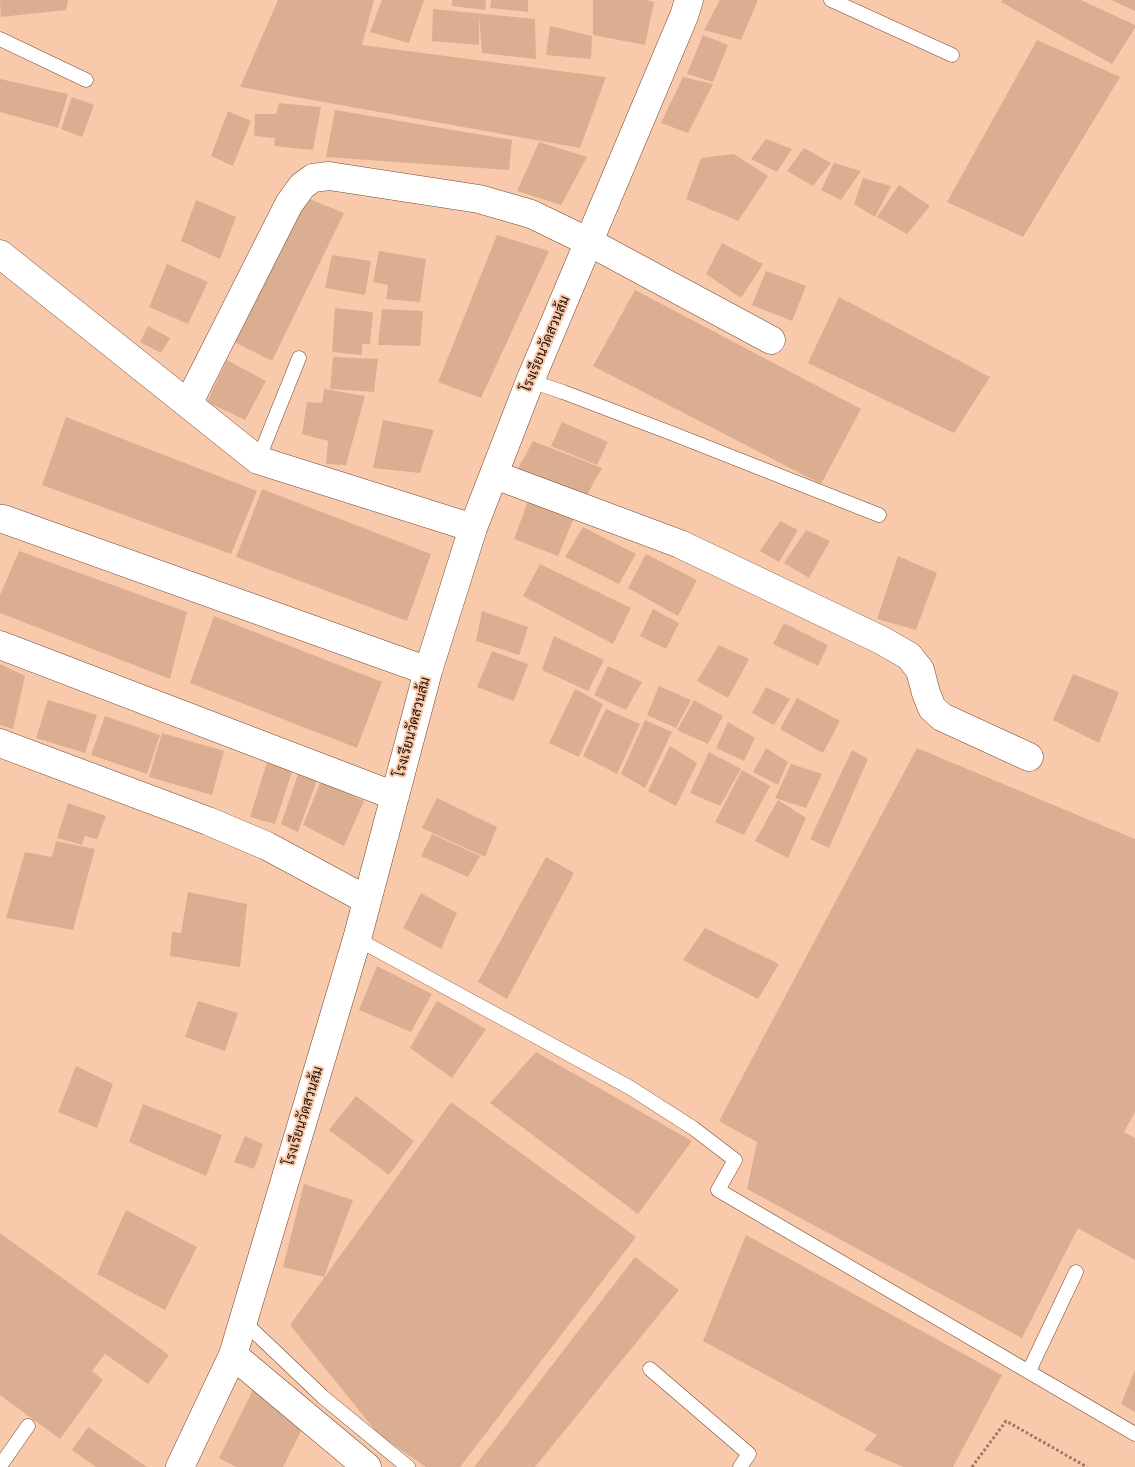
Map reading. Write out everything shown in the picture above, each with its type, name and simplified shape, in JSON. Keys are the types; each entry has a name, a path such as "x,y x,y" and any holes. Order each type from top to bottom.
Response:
{"street":[{"name":"โรงเรียนวัดสวนส้ม","path":"180,1467 233,1355 357,939 428,671 473,528 530,381 684,16 689,0"},
{"path":"190,400 289,204 302,186 313,178 329,176 479,199 531,214 589,242 771,340"},
{"path":"0,254 258,460 473,528"},
{"path":"495,475 680,544 881,640 909,656 920,670 932,708 942,717 1029,757"},
{"path":"0,519 428,671"},
{"path":"0,645 395,796"},
{"path":"0,743 208,821 267,846 367,900"},
{"path":"233,1355 367,1467"}],"lane":[{"path":"831,0 952,55"},
{"path":"0,39 86,80"},
{"path":"258,460 300,358"},
{"path":"530,381 671,433 880,515"},
{"path":"357,939 629,1087 693,1128 735,1160 718,1190 1135,1434"},
{"path":"1029,1371 1076,1272"},
{"path":"243,1321 323,1397 408,1467"},
{"path":"650,1369 749,1454 740,1467"},
{"path":"0,1466 28,1426"}],"path":[{"path":"972,1467 1006,1421 1087,1467"}],"building":[{"path":"0,0 68,0 66,10 1,17"},
{"path":"278,0 374,0 362,45 606,77 580,148 240,87"},
{"path":"382,0 424,0 409,43 370,32"},
{"path":"452,0 486,0 485,10 452,6"},
{"path":"491,0 528,0 528,12 490,8"},
{"path":"593,0 646,0 654,2 645,45 593,35"},
{"path":"720,0 758,0 741,40 704,30"},
{"path":"1002,0 1081,0 1135,25 1135,28 1112,64 1001,2"},
{"path":"1111,0 1135,0 1135,11"},
{"path":"433,9 535,19 536,59 482,53 479,15 479,45 432,41"},
{"path":"550,26 592,36 591,59 546,55"},
{"path":"703,35 728,45 713,82 687,74"},
{"path":"1037,40 1120,77 1023,237 947,202"},
{"path":"683,77 713,84 688,133 661,123"},
{"path":"0,79 68,94 58,128 0,112"},
{"path":"72,97 94,105 82,137 61,129"},
{"path":"279,103 321,107 313,150 274,146 275,138 254,136 255,114 276,114"},
{"path":"335,110 512,140 509,170 326,157"},
{"path":"228,111 251,121 233,166 211,156"},
{"path":"766,139 792,149 777,172 751,159"},
{"path":"539,142 587,157 561,205 517,191"},
{"path":"804,148 831,163 813,186 787,171"},
{"path":"734,154 768,176 738,221 686,199 701,158"},
{"path":"834,163 861,171 841,200 821,190"},
{"path":"863,178 891,186 875,217 854,204"},
{"path":"899,185 930,206 907,234 877,217"},
{"path":"307,198 344,213 272,361 234,342"},
{"path":"196,200 236,217 220,259 181,241"},
{"path":"497,235 549,251 481,398 438,382"},
{"path":"722,243 763,264 741,298 706,274"},
{"path":"379,251 426,259 420,302 386,299 388,285 373,282"},
{"path":"332,255 371,261 365,295 325,288"},
{"path":"167,264 208,282 188,324 149,307"},
{"path":"766,271 806,286 792,321 752,305"},
{"path":"635,290 861,409 821,484 593,366"},
{"path":"839,297 990,377 954,433 808,363"},
{"path":"335,308 373,312 370,344 362,344 362,355 332,352"},
{"path":"382,309 423,311 420,346 378,345"},
{"path":"148,326 170,338 161,353 140,342"},
{"path":"333,357 378,359 374,392 330,389"},
{"path":"227,360 266,381 245,420 207,402"},
{"path":"324,389 365,396 346,465 326,464 328,441 302,434 307,402 322,403"},
{"path":"66,417 257,491 231,554 42,485"},
{"path":"383,420 434,430 420,473 373,468"},
{"path":"562,422 608,442 597,465 551,446"},
{"path":"533,441 602,468 583,502 516,472"},
{"path":"262,489 431,554 407,621 236,557"},
{"path":"528,501 574,518 558,556 514,539"},
{"path":"780,521 798,530 779,562 760,551"},
{"path":"583,527 636,554 619,584 565,557"},
{"path":"806,530 830,541 809,578 784,563"},
{"path":"19,551 187,612 170,679 0,613 0,595"},
{"path":"646,554 697,580 678,616 628,588"},
{"path":"898,556 937,573 916,630 877,619"},
{"path":"540,564 631,608 613,644 523,596"},
{"path":"653,609 679,623 666,649 640,636"},
{"path":"482,611 528,627 519,655 476,641"},
{"path":"214,616 382,682 357,748 190,683"},
{"path":"784,623 828,645 818,666 773,644"},
{"path":"554,636 604,660 588,691 542,670"},
{"path":"719,645 749,659 728,698 697,681"},
{"path":"492,651 528,664 514,701 477,687"},
{"path":"0,664 25,676 13,729 0,725"},
{"path":"608,666 642,682 626,710 594,695"},
{"path":"1073,674 1119,692 1099,743 1053,720"},
{"path":"659,686 691,700 676,728 647,715"},
{"path":"766,687 790,699 774,725 752,713"},
{"path":"575,689 603,704 579,757 549,743"},
{"path":"797,698 840,721 823,753 780,729"},
{"path":"48,700 97,715 85,753 36,738"},
{"path":"694,700 723,716 708,744 677,730"},
{"path":"606,709 640,724 617,774 583,756"},
{"path":"105,716 160,735 147,774 91,755"},
{"path":"645,720 672,732 645,788 621,774"},
{"path":"728,722 755,738 744,761 716,748"},
{"path":"162,733 224,751 212,795 149,777"},
{"path":"670,746 697,763 676,806 648,791"},
{"path":"766,748 788,762 778,785 753,772"},
{"path":"917,748 1135,839 1135,1112 1124,1132 1135,1138 1135,1260 1078,1228 1022,1338 747,1189 757,1142 719,1121"},
{"path":"852,750 868,759 829,848 810,839"},
{"path":"709,752 741,769 720,806 690,793"},
{"path":"268,759 293,769 275,824 250,817"},
{"path":"791,764 822,774 806,808 775,798"},
{"path":"742,770 770,786 744,835 715,822"},
{"path":"299,771 317,780 298,832 281,824"},
{"path":"321,781 364,801 344,846 303,825"},
{"path":"437,798 497,827 485,857 422,828"},
{"path":"778,800 806,818 788,858 755,841"},
{"path":"68,803 106,816 97,839 85,836 82,845 57,838"},
{"path":"432,834 480,856 468,877 421,856"},
{"path":"56,841 95,849 73,930 6,918 25,852 52,857"},
{"path":"546,857 574,873 507,999 478,982"},
{"path":"188,892 247,904 240,967 170,956 172,932 181,933"},
{"path":"421,893 457,913 441,949 403,928"},
{"path":"705,928 779,964 758,999 683,960"},
{"path":"377,966 432,994 411,1032 359,1010"},
{"path":"198,1001 238,1013 225,1051 185,1037"},
{"path":"437,1001 486,1029 452,1078 410,1048"},
{"path":"536,1052 692,1141 638,1214 490,1103"},
{"path":"76,1066 113,1084 97,1128 58,1112"},
{"path":"356,1096 414,1141 389,1175 329,1130"},
{"path":"451,1102 636,1237 460,1467 426,1467 379,1435 290,1325"},
{"path":"143,1104 222,1135 206,1176 129,1142"},
{"path":"245,1136 263,1144 254,1169 234,1162"},
{"path":"304,1184 353,1200 324,1277 283,1267"},
{"path":"126,1210 197,1247 165,1310 97,1274"},
{"path":"0,1233 169,1355 148,1384 105,1354 92,1371 103,1380 60,1439 0,1395"},
{"path":"746,1235 1002,1375 953,1467 903,1467 864,1450 877,1435 703,1341"},
{"path":"635,1257 679,1290 535,1467 474,1467"},
{"path":"1135,1370 1135,1412 1121,1404"},
{"path":"257,1382 306,1421 283,1467 236,1467 219,1458"},
{"path":"88,1427 147,1467 96,1467 72,1450"}]}
